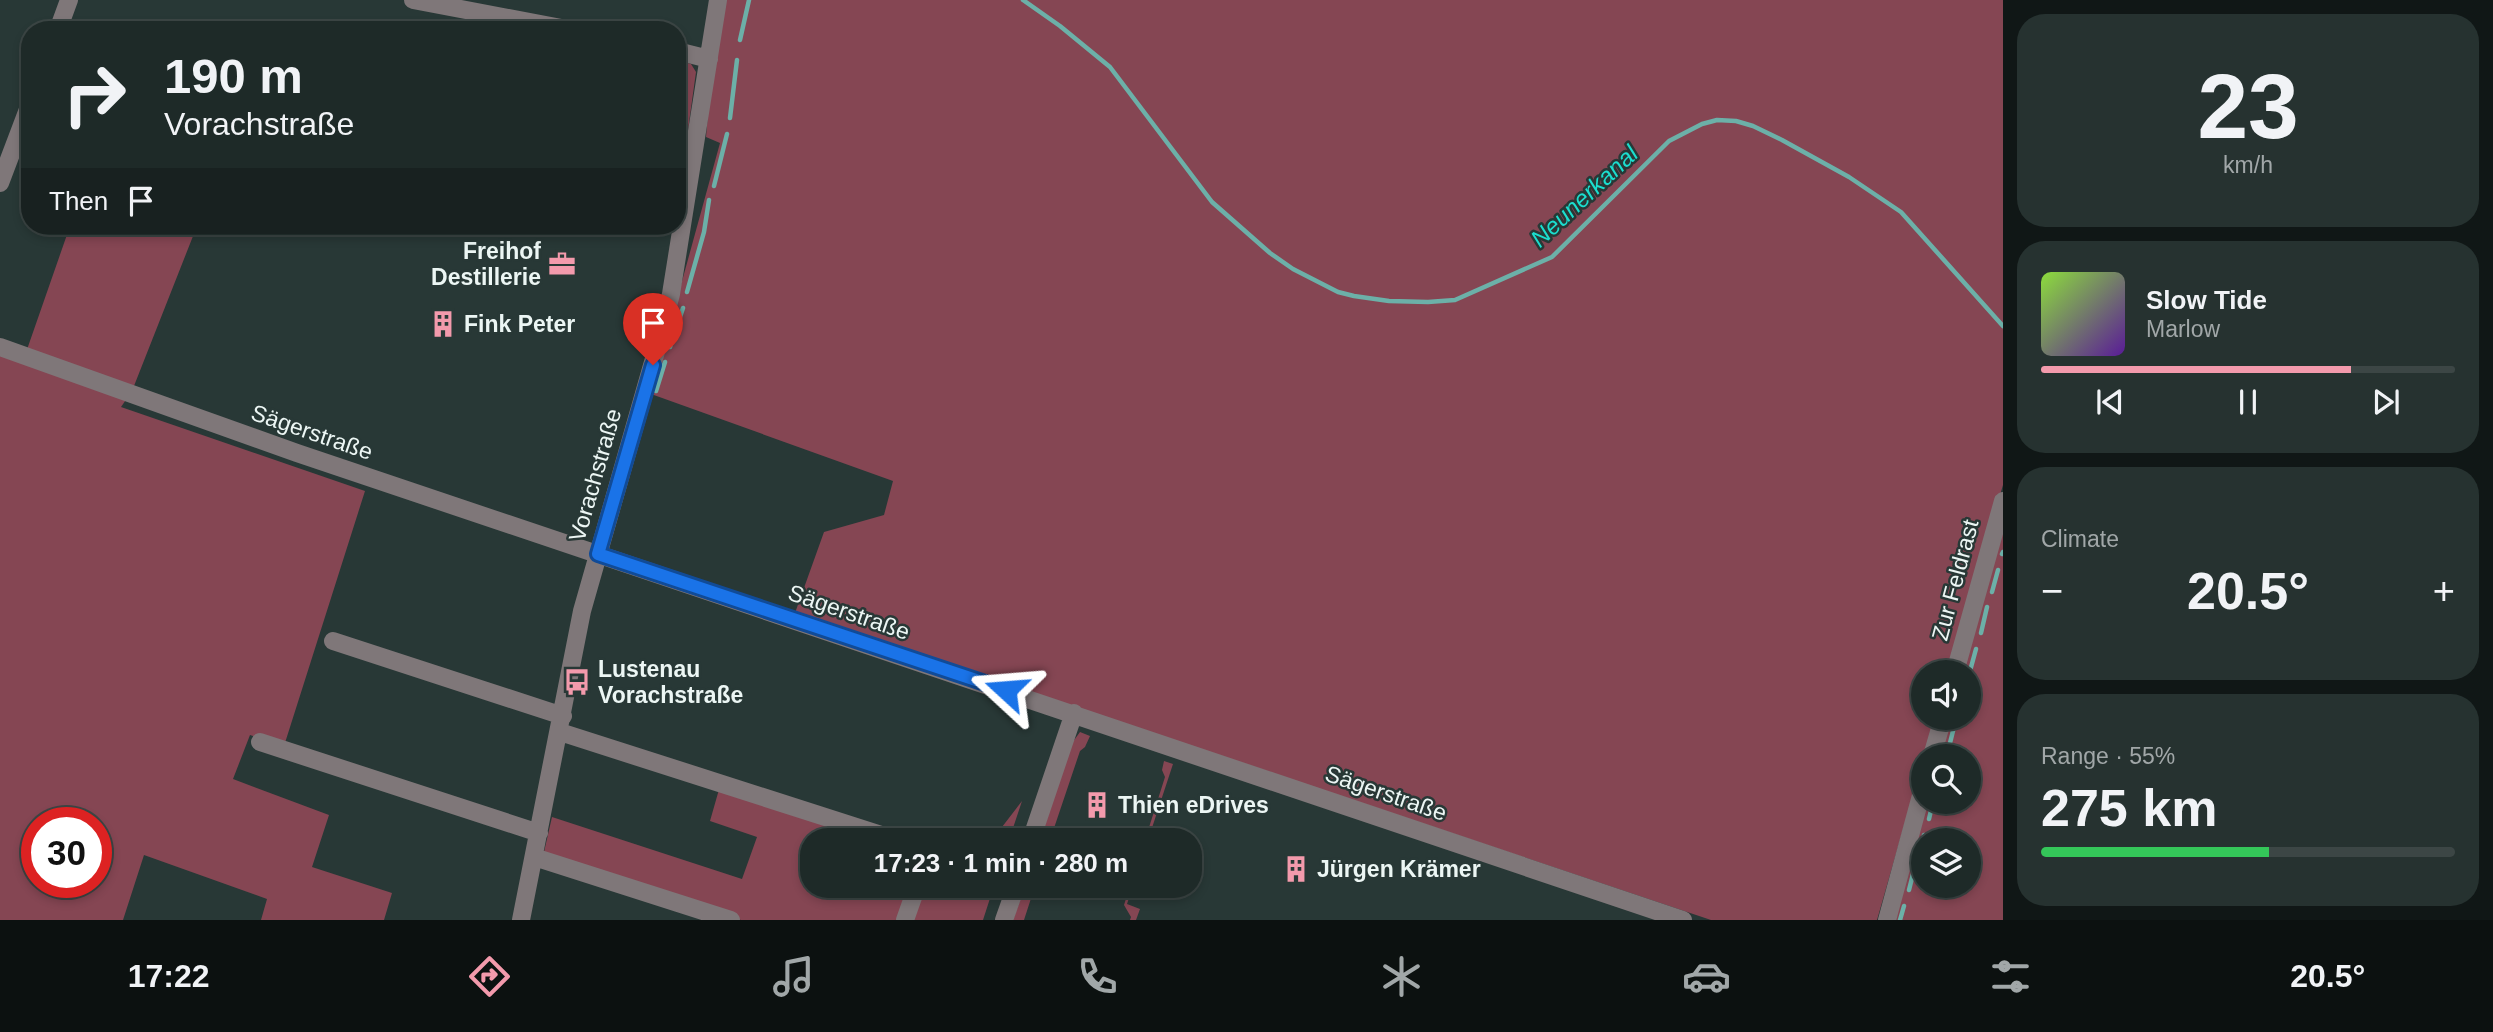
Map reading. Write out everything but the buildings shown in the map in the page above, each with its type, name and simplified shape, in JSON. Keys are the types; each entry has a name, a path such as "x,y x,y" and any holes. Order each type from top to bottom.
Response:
{"street":[{"path":"61,21 69,0"},
{"path":"416,0 525,21"},
{"name":"Vorachstraße","path":"686,202 718,0"},
{"path":"686,54 709,60"},
{"path":"0,183 21,128"},
{"name":"Vorachstraße","path":"521,920 582,611 656,354 671,294 681,235"},
{"name":"Sägerstraße","path":"0,347 298,453 1074,713 1638,913 1683,920"},
{"name":"Zur Feldrast","path":"1958,660 2003,501"},
{"path":"333,641 561,724 862,828"},
{"path":"1035,828 1074,713"},
{"path":"260,743 539,833"},
{"path":"1887,920 1916,814"},
{"path":"534,857 731,920"},
{"path":"905,920 913,898"},
{"path":"1004,920 1012,898"}],"shaded area":[{"path":"723,0 2003,0 2003,485 1952,660 1911,660 1911,730 1932,730 1928,744 1911,744 1911,802 1877,920 1711,920 795,613 824,532 884,515 893,481 651,394 720,143 706,137 712,67"},
{"path":"686,63 691,64 696,72 686,144"},
{"path":"67,235 193,235 132,391 121,407 365,491 284,746 250,735 233,779 329,815 312,867 392,893 384,920 261,920 267,899 144,855 123,920 0,920 0,354 23,361"},
{"path":"2003,519 2003,920 1894,920 1911,857 1911,898 1981,898 1981,828 1919,828 1923,814 1981,814 1981,744 1941,744 1945,730 1981,730 1981,660 1963,660"},
{"path":"1080,732 1090,736 1080,751 1054,828 1044,828 1072,743"},
{"path":"1164,761 1173,764 1152,828 1149,828 1165,777 1162,770"},
{"path":"722,779 874,828 800,828 800,898 990,898 983,920 741,920 544,852 552,817 742,879 757,837 710,821"},
{"path":"1022,801 1013,828 1001,828"},
{"path":"1021,898 1031,898 1024,920 1013,920"},
{"path":"1126,898 1129,898 1127,904 1140,909 1136,920 1130,920 1124,905"}],"waterway":[{"path":"740,40 749,0"},
{"name":"Neunerkanal","path":"1023,0 1110,67 1212,202 1270,253 1293,269 1338,292 1389,301 1455,300 1552,257 1669,141 1702,124 1717,120 1736,121 1753,126 1782,140 1849,177 1901,212 2003,326"},
{"path":"730,118 737,60"},
{"path":"714,186 727,134"},
{"path":"687,292 704,232 709,200"},
{"path":"670,347 683,308"},
{"path":"656,391 665,362"},
{"path":"1992,592 1998,570"},
{"path":"1981,633 1987,607"},
{"path":"1973,660 1976,649"},
{"path":"1950,744 1953,730"},
{"path":"1929,819 1930,814"},
{"path":"1909,890 1911,882"},
{"path":"1900,920 1904,906"}],"place":[{"name":"Freihof Destillerie","path":"562,264"},
{"name":"Fink Peter","path":"443,324"},
{"name":"Lustenau Vorachstraße","path":"577,682"},
{"name":"Thien eDrives","path":"1097,805"},
{"name":"Jürgen Krämer","path":"1296,869"}],"route":[{"path":"653,365 598,554 1006,690"}]}
